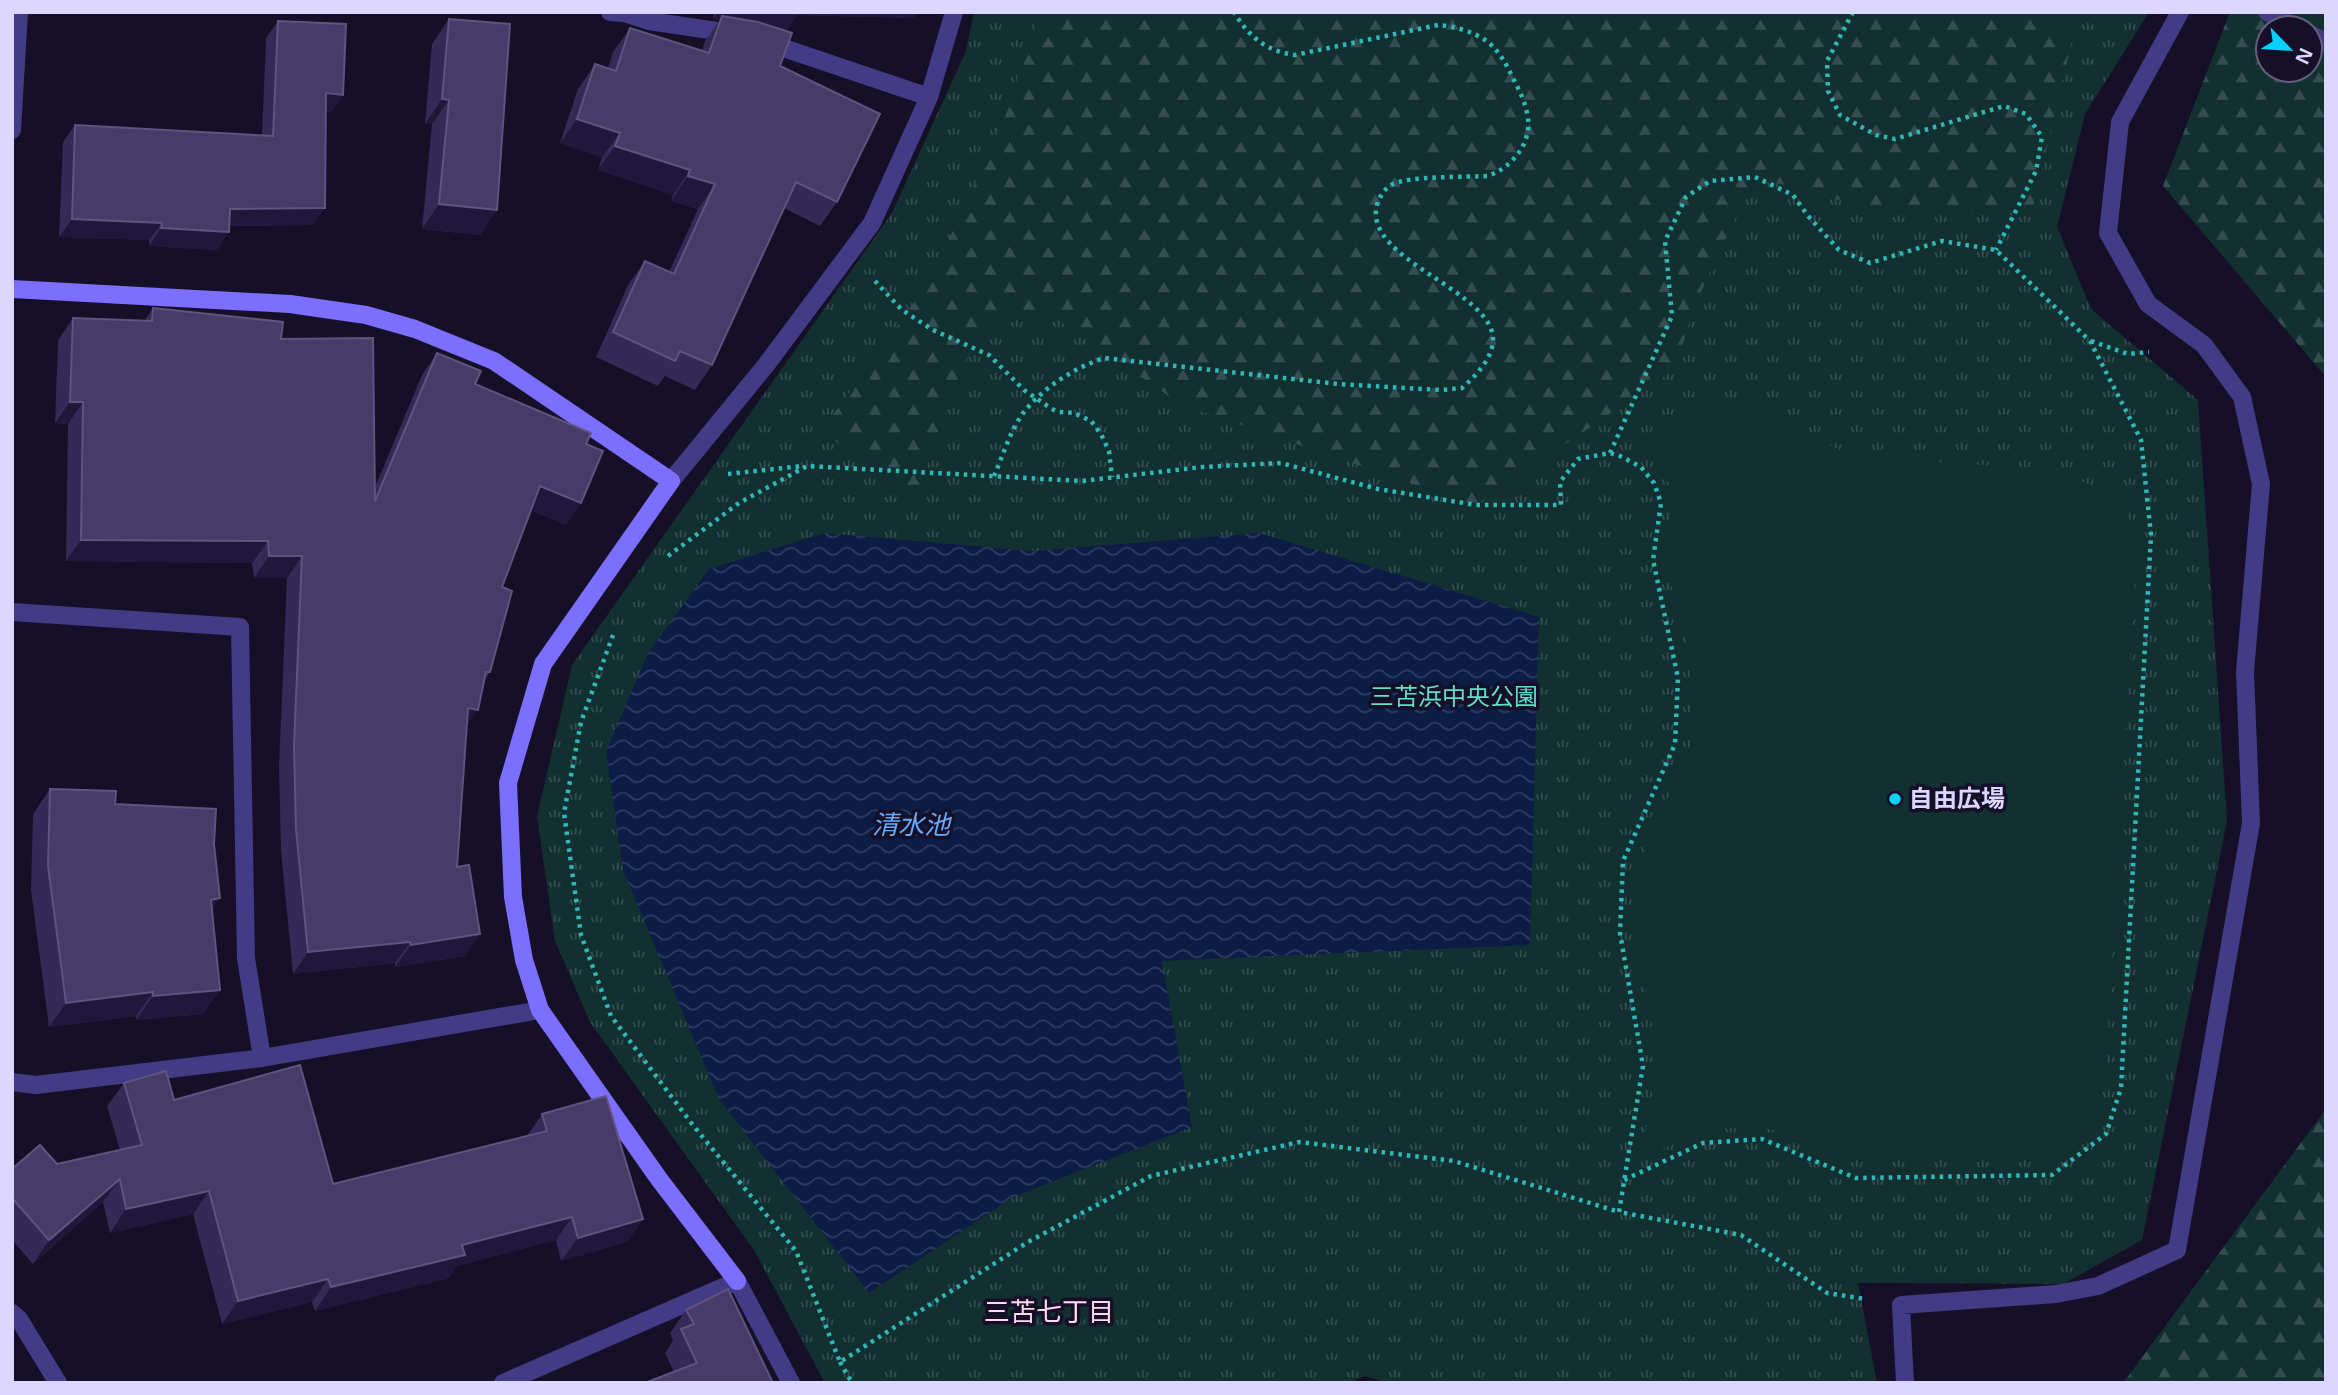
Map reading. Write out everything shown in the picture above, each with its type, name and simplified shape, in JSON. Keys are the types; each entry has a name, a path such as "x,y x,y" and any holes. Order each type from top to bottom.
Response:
{"street":[{"path":"12,130 19,12"},
{"path":"610,12 649,16 744,35 929,97"},
{"path":"791,1383 737,1281 659,1179 540,1010 524,960 513,897 508,783 543,664 671,481 766,365 872,223 929,97 954,12"},
{"path":"1905,1383 1901,1305 2056,1294 2098,1286 2177,1250 2250,823 2245,672 2261,484 2242,397 2204,345 2148,304 2108,233 2120,122 2180,12"},
{"path":"12,289 290,304 366,315 415,329 494,361 671,481"},
{"path":"12,612 240,627 246,958 262,1058"},
{"path":"12,1082 36,1085 262,1058 540,1010"},
{"path":"503,1383 737,1281"},
{"path":"12,1313 58,1383"}],"path":[{"path":"994,476 1023,414 1071,372 1104,358 1338,384 1441,390 1462,388 1485,362 1493,346 1492,330 1483,317 1466,300 1409,260 1384,237 1376,211 1383,191 1400,181 1488,176 1502,171 1514,161 1526,136 1528,114 1503,58 1487,41 1453,26 1437,25 1295,55 1277,52 1260,42 1234,12"},
{"path":"1853,12 1827,61 1828,92 1840,115 1876,135 1895,139 2004,106 2026,114 2042,137 2036,171 1996,250"},
{"path":"1610,453 1672,316 1665,241 1686,197 1710,181 1755,177 1793,195 1839,250 1870,263 1942,240 1996,250 2090,341 2141,440 2151,535 2121,1088 2106,1134 2052,1175 1856,1178 1762,1139 1703,1143 1624,1180"},
{"path":"845,259 870,275 902,310 933,330 989,355 1024,390 1059,412 1074,413 1091,421 1101,434 1109,452 1112,477"},
{"path":"671,481 807,466 1082,481 1202,467 1282,463 1378,489 1476,505 1561,505 1560,482 1578,459 1610,453 1641,467 1654,483 1661,503 1653,560 1678,678 1675,744 1623,861 1620,933 1643,1066 1619,1212"},
{"path":"662,565 670,554 739,503 807,466"},
{"path":"616,629 581,722 564,813 581,935 611,1016 692,1124 796,1251 840,1362 852,1383"},
{"path":"840,1362 1028,1242 1151,1176 1299,1142 1454,1161 1619,1212 1741,1234 1827,1293 1901,1305"}],"green space":[{"name":"三苫浜中央公園","path":"974,12 2149,12 2085,114 2057,227 2091,309 2198,400 2227,821 2142,1240 2063,1284 1858,1283 1877,1383 1388,1383 1365,1376 1347,1383 825,1383 754,1250 590,1022 555,941 537,816 572,665 892,213 966,51"},
{"path":"1039,12 2028,12 2073,36 2031,216 1869,208 1755,177 1697,300 1674,370 1476,505 1182,405 1051,315 985,317 913,504 822,430 929,282 1002,126"},
{"path":"2230,12 2326,12 2326,377 2163,186"},
{"name":"自由広場","path":"1687,408 1763,408 1850,456 2057,470 2117,497 2137,538 2105,1081 2085,1134 2039,1159 1845,1159 1764,1127 1702,1129 1641,1160 1658,1059 1637,937 1644,851 1691,747 1690,650 1661,548 1676,494 1643,444"},
{"path":"2326,1109 2326,1383 2123,1383"}],"water":[{"name":"清水池","path":"824,533 1032,551 1259,533 1539,617 1530,945 1162,961 1192,1127 1013,1197 869,1293 719,1099 623,870 606,752 647,655 709,569"}],"building":[{"path":"722,16 758,22 792,33 780,66 880,114 837,202 796,182 712,365 680,351 675,361 613,332 645,261 674,274 715,184 688,176 690,170 615,146 620,133 577,119 595,64 616,71 630,28 709,53"},
{"path":"449,19 510,24 497,210 439,204 449,100 442,99"},
{"path":"278,21 346,24 343,95 326,93 325,208 230,209 229,232 161,228 162,223 72,219 75,125 273,136"},
{"path":"153,308 283,322 281,339 373,338 375,501 437,353 481,371 475,384 591,433 586,444 603,451 581,503 540,486 502,587 512,591 490,672 486,672 478,710 468,708 457,867 469,865 480,934 411,945 410,942 308,952 296,829 294,745 302,556 269,556 268,541 81,540 83,402 70,402 73,318 152,321"},
{"path":"50,789 116,791 115,804 216,809 214,844 220,898 211,900 220,990 153,996 153,992 66,1003 48,866"},
{"path":"300,1065 333,1184 547,1131 542,1114 606,1096 643,1219 578,1238 572,1217 462,1245 465,1255 331,1287 328,1279 238,1301 209,1191 126,1209 120,1179 49,1240 12,1198 12,1169 40,1145 57,1164 142,1145 124,1083 166,1071 174,1100"},
{"path":"728,1289 773,1383 645,1383 697,1363 681,1329 694,1324 686,1310"}],"place":[{"name":"自由広場","path":"1895,799"}],"district":[{"name":"三苫七丁目","path":"1049,1312"}]}
